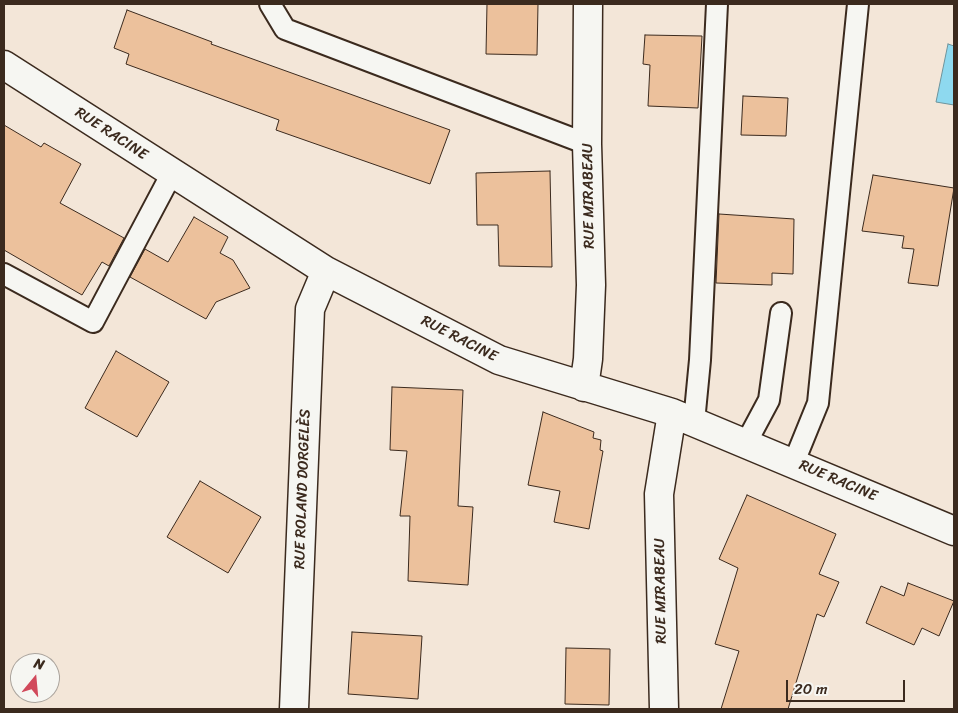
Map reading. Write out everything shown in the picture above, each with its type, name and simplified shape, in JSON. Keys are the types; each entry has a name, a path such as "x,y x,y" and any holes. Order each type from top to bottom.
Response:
{"street":[{"name":"RUE MIRABEAU","path":"584,387 588,359 591,285 588,4"},
{"name":"RUE RACINE","path":"4,65 326,271 499,360 683,418 794,462 954,530"},
{"name":"RUE ROLAND DORGELÈS","path":"294,709 310,309 326,271"},
{"name":"RUE MIRABEAU","path":"664,709 659,494 683,418"}],"lane":[{"path":"270,4 285,29 588,144"},
{"path":"683,418 700,360 717,4"},
{"path":"794,462 818,403 858,4"},
{"path":"4,274 93,322 172,173"},
{"path":"746,443 769,400 781,312"}],"water":[{"path":"948,44 954,46 954,105 936,102"}],"building":[{"path":"487,4 538,4 537,55 486,54"},
{"path":"127,10 212,42 211,44 450,130 430,184 276,130 279,120 126,64 129,54 114,48"},
{"path":"645,35 702,36 698,108 648,106 650,65 643,64"},
{"path":"743,96 788,98 786,136 741,135"},
{"path":"4,125 41,147 44,143 81,164 60,203 124,238 109,266 102,262 82,295 4,250"},
{"path":"550,171 552,267 499,266 498,225 477,225 476,173"},
{"path":"873,175 954,188 938,286 908,283 914,249 902,248 904,236 862,231"},
{"path":"719,214 794,219 793,274 772,273 772,285 716,283"},
{"path":"194,217 228,237 220,253 233,260 250,288 216,302 206,319 130,277 145,249 168,262"},
{"path":"116,351 169,382 137,437 85,408"},
{"path":"392,387 463,390 458,506 473,507 468,585 408,581 410,516 400,516 407,451 390,450"},
{"path":"543,412 594,432 593,438 601,440 600,450 603,451 589,529 554,522 560,491 528,485"},
{"path":"200,481 261,517 228,573 167,537"},
{"path":"747,495 836,534 819,574 839,582 824,617 817,614 788,709 721,709 739,651 715,644 738,568 719,559"},
{"path":"908,583 954,601 939,636 922,628 914,645 866,623 881,586 904,596"},
{"path":"352,632 422,636 418,699 348,694"},
{"path":"566,648 610,649 609,705 565,704"}]}
